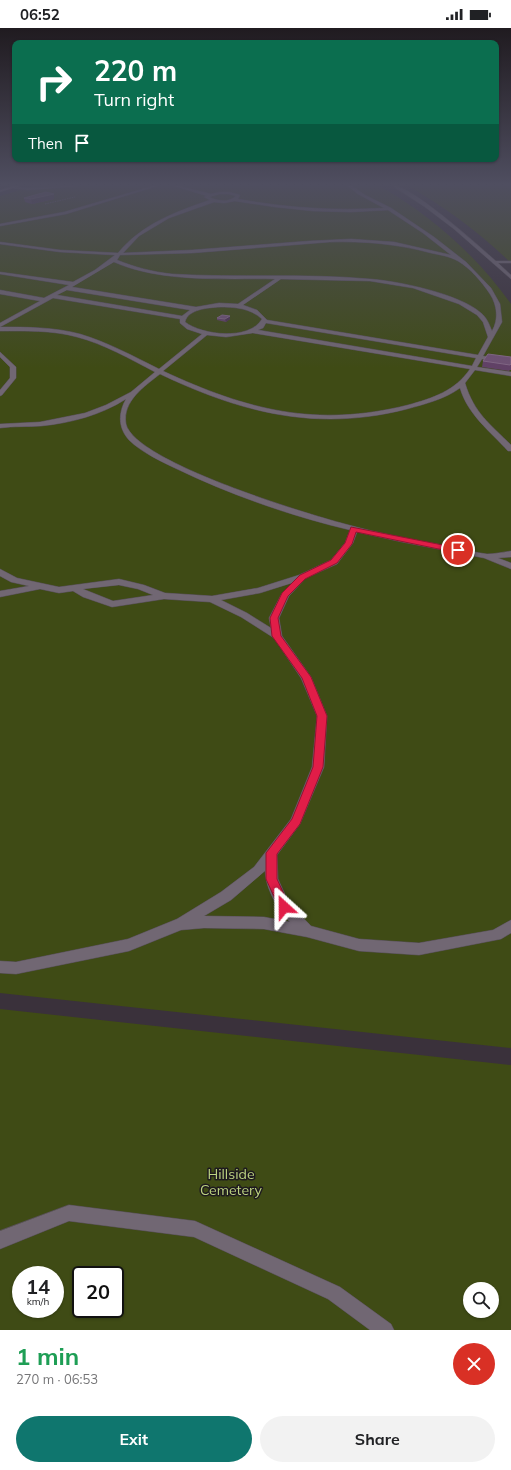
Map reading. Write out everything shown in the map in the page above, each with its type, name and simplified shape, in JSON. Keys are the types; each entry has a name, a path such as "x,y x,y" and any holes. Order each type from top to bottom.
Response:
{"street":[{"path":"24,247 120,254 202,251 250,247"},
{"path":"0,325 97,271 114,260 125,247"},
{"path":"414,247 460,259"},
{"path":"0,329 30,329 75,335 104,344 160,372 218,397 257,410 302,417 353,417 399,410 443,396 462,383 474,367 498,325 499,313 496,300 488,287 460,259 445,247"},
{"path":"477,247 511,278"},
{"path":"114,260 132,268"},
{"path":"495,262 511,262"},
{"path":"97,271 132,268 171,275 370,280 414,287 461,303 479,314 486,322 491,337"},
{"path":"0,273 74,284"},
{"path":"240,306 280,278"},
{"path":"67,288 196,309"},
{"path":"0,292 46,300"},
{"path":"52,296 183,318"},
{"path":"219,305 240,306 259,312 265,321 261,327 228,335 205,334 185,327 182,322 186,314 196,309 219,305"},
{"path":"14,317 18,325 30,329"},
{"path":"265,321 511,362"},
{"path":"253,330 511,374"},
{"path":"0,426 16,423 38,424 68,420 91,414 112,406 134,392 160,372 205,334"},
{"path":"0,354 14,367 13,378 0,394"},
{"path":"462,383 465,398 477,416 511,449"},
{"path":"134,392 124,408 123,424 132,439 158,457 206,480 279,507 354,529 486,556 511,566"},
{"path":"2,418 16,423"},
{"path":"74,588 86,595 112,604 164,596 212,599 260,590 302,577 334,562 349,544 354,529"},
{"path":"486,556 511,554"},
{"path":"0,572 14,580 59,590 119,582 141,587 164,596"},
{"path":"277,636 274,618 285,595 302,577"},
{"path":"0,594 42,586"},
{"path":"0,967 16,968 129,945 180,924 226,896 258,871 296,821 318,767 322,716 306,677 277,636 244,615 212,599"},
{"path":"271,853 272,879 284,907 307,931"},
{"path":"180,924 204,922 264,924 307,931 359,945 419,949 496,935 511,926"},
{"path":"0,1240 69,1213 195,1229 334,1293 385,1330"}],"green space":[{"path":"0,247 461,247 498,286 511,304 511,1048 0,993"},
{"path":"493,247 511,247 511,263"},
{"name":"Hillside Cemetery","path":"0,1009 511,1065 511,1330 0,1330"}],"building":[{"path":"222,315 230,316 225,319 217,318"},
{"path":"488,354 511,357 511,364 483,361"}],"route":[{"path":"284,907 272,879 271,853 296,821 318,767 322,716 306,677 277,636 274,618 285,595 302,577 334,562 349,544 354,529 402,540 458,550"}]}
